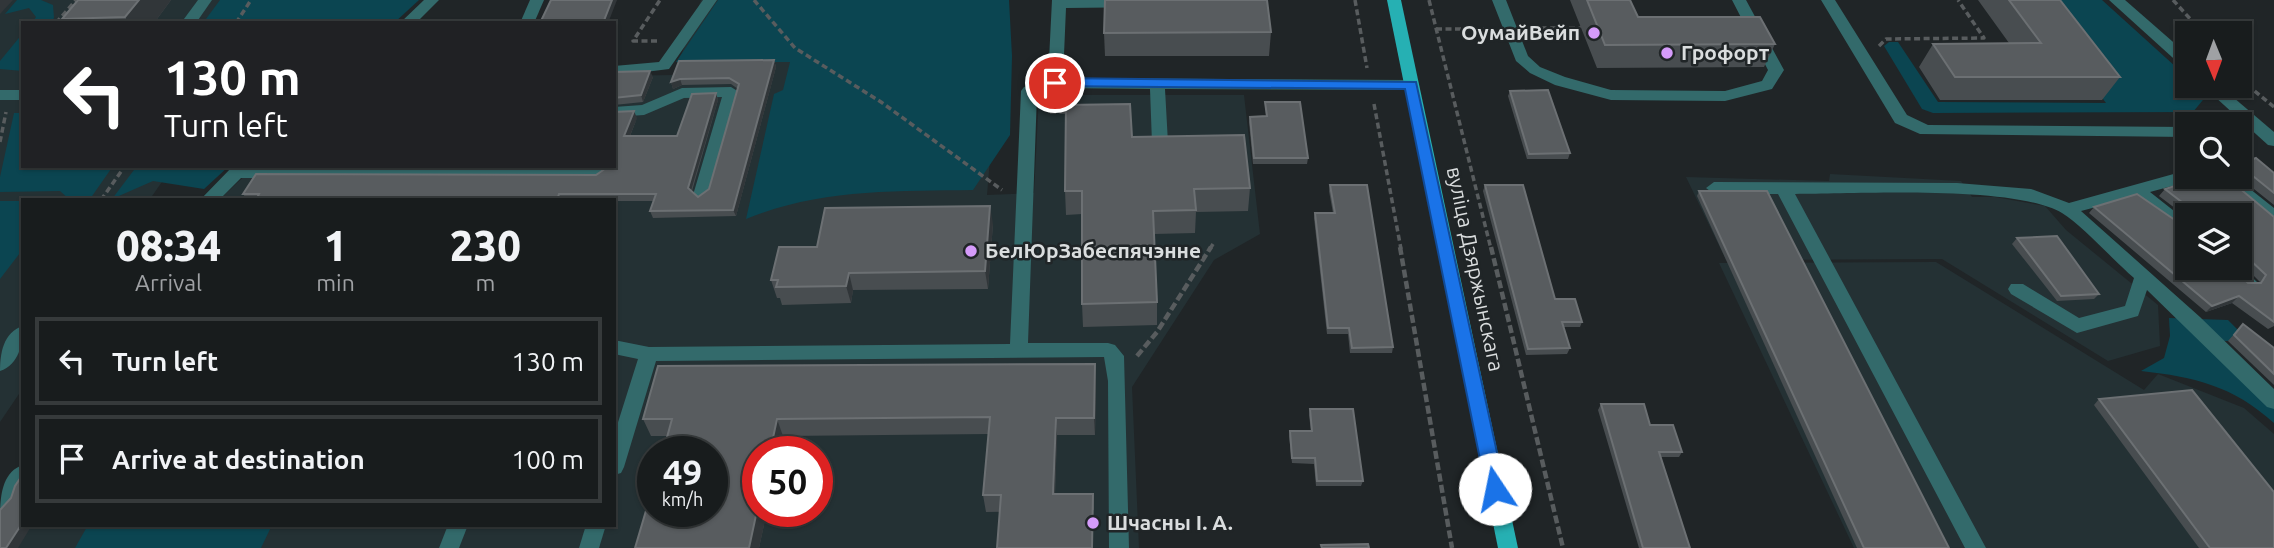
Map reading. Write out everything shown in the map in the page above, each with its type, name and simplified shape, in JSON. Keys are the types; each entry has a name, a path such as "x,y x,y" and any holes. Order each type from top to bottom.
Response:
{"main road":[{"name":"вуліца Дзяржынскага","path":"1394,0 1508,548"}],"street":[{"path":"189,21 205,0"},
{"path":"409,21 432,0"},
{"path":"528,21 537,0"},
{"path":"616,71 664,66 710,0"},
{"path":"1055,83 1059,2 1154,3 1163,0"},
{"path":"1499,0 1521,58 1535,70 1560,81 1611,95 1725,96 1767,85 1776,70 1739,0"},
{"path":"1828,0 1902,119 1926,130 2175,125"},
{"path":"2116,0 2175,52"},
{"path":"1020,351 1029,91 1055,83 1411,85"},
{"path":"1157,85 1160,143"},
{"path":"616,112 644,110 682,93 731,92 701,195"},
{"path":"2224,98 2270,134"},
{"path":"2252,132 2270,134"},
{"path":"210,198 240,169 599,173"},
{"path":"2068,209 2175,179"},
{"path":"1714,188 1785,191 1957,190 2031,195 2068,209 2143,276 2274,401"},
{"path":"2135,189 2175,221"},
{"path":"2239,189 2274,217"},
{"path":"1785,191 1976,548"},
{"path":"2017,289 2077,326 2132,311 2143,276"},
{"path":"0,364 21,335"},
{"path":"616,347 649,355 1108,350 1115,356 1119,548"},
{"path":"616,461 649,355"},
{"path":"0,509 21,476"},
{"path":"449,548 457,527"},
{"path":"589,548 595,527"}],"path":[{"path":"58,21 76,0"},
{"path":"237,21 251,0"},
{"path":"660,0 633,41 681,41"},
{"path":"754,0 795,48 881,102 1025,207"},
{"path":"1354,0 1428,399 1452,548"},
{"path":"1429,0 1546,469 1563,548"},
{"path":"1886,57 1879,46 1886,39 1984,38 1958,0"},
{"path":"2173,0 2192,21"},
{"path":"1530,29 1534,38"},
{"path":"2252,89 2274,107"},
{"path":"0,142 11,95"},
{"path":"2220,112 2218,104 2269,103"},
{"path":"1028,113 1076,112"},
{"path":"102,198 124,168"},
{"path":"1157,331 1213,244"}],"shaded area":[{"path":"0,0 285,0 271,21 21,21 21,168 172,168 151,198 21,198 21,391 0,422"},
{"path":"17,0 41,0 53,5 54,18 52,21 33,21 36,17 29,8 5,14"},
{"path":"220,0 419,0 396,21 204,21"},
{"path":"701,0 997,0 995,97 987,195 1034,193 1039,95 1244,95 1260,234 1214,260 1132,387 1139,548 0,548 0,528 21,525 616,527 616,198 221,198 253,168 616,168 616,76 674,75"},
{"path":"718,0 1009,0 1012,56 1010,135 973,190 886,192 829,197 774,209 746,219 774,94 783,90 790,62 676,62"},
{"path":"2030,0 2102,0 2175,66 2175,98 2205,98 2193,112 1933,113 1922,109 1884,46 1889,42 1898,42 1938,102 2106,103"},
{"path":"21,35 21,71 0,69 0,61"},
{"path":"14,113 21,113 21,168 112,168 91,198 68,198 60,191 0,192 0,177"},
{"path":"135,168 227,168 204,189 153,181 113,198"},
{"path":"1830,174 1961,181 1972,197 1995,197 2045,206 2066,230 2158,305 2160,346 2108,361 1942,259 1726,260 1686,177 1829,181"},
{"path":"0,201 21,201 21,252 0,279"},
{"path":"1936,262 2144,390 2158,374 2244,408 2274,434 2274,548 1854,548 1719,263"},
{"path":"2169,318 2228,320 2240,332 2229,341 2200,341 2274,408 2274,423 2244,400 2212,385 2179,376 2141,371 2164,358 2170,336"},
{"path":"87,527 271,527 261,548 75,548"}],"building":[{"path":"78,0 139,0 125,17 62,19"},
{"path":"551,0 612,0 604,21 541,21"},
{"path":"1105,0 1267,0 1271,32 1104,33"},
{"path":"1587,0 1630,0 1638,17 1760,17 1775,44 1605,45"},
{"path":"2009,0 2060,0 2120,77 1955,77 1933,44 2041,43"},
{"path":"774,60 733,210 650,211 656,194 559,194 558,198 257,198 259,194 243,194 256,174 596,175 606,168 616,168 616,112 634,111 624,136 677,136 692,94 716,93 688,188 698,197 709,189 739,84 729,78 680,79 671,82 679,61"},
{"path":"650,71 641,95 616,98 616,72"},
{"path":"1548,90 1570,153 1529,154 1510,91"},
{"path":"1265,102 1300,102 1308,158 1254,158 1250,117 1267,116"},
{"path":"1130,104 1132,137 1244,135 1250,188 1194,189 1196,210 1153,211 1157,302 1082,304 1082,191 1065,191 1066,105"},
{"path":"2256,158 2274,173 2274,193 2252,175 2252,160"},
{"path":"1330,185 1367,185 1393,347 1352,348 1349,328 1328,328 1315,213 1335,213"},
{"path":"1485,185 1523,185 1555,299 1575,299 1582,322 1562,322 1570,348 1528,349"},
{"path":"2175,186 2175,189 2240,189 2274,217 2274,322 2239,296 2212,306 2181,280 2245,280 2248,283 2261,283 2266,275 2252,262 2252,203 2183,203 2165,189"},
{"path":"1699,191 1767,191 1949,548 1864,548"},
{"path":"2137,194 2175,220 2175,275 2094,207"},
{"path":"990,206 985,271 849,273 846,286 776,287 778,280 771,280 779,247 817,247 825,208"},
{"path":"2057,236 2099,294 2061,296 2017,238"},
{"path":"2243,324 2274,348 2274,374 2234,335"},
{"path":"1095,364 1094,418 1056,418 1053,494 1093,494 1092,548 997,548 1001,495 983,495 990,417 777,419 773,436 742,436 742,527 754,527 749,548 635,548 641,527 728,527 728,436 667,436 672,419 643,419 658,366"},
{"path":"2192,390 2274,492 2274,548 2210,548 2099,399"},
{"path":"1601,404 1644,404 1650,425 1673,425 1682,452 1659,452 1690,548 1643,548"},
{"path":"1310,409 1353,409 1363,481 1317,481 1315,458 1292,458 1290,431 1312,431"},
{"path":"21,477 21,525 6,548 0,548 0,510 11,498"},
{"path":"1368,544 1369,548 1322,548 1321,545"}],"place":[{"name":"ОумайВейп","path":"1594,33"},
{"name":"Грофорт","path":"1667,53"},
{"name":"БелЮрЗабеспячэнне","path":"971,251"},
{"name":"Шчасны І. А.","path":"1093,523"}],"route":[{"path":"1055,83 1411,85 1495,489"}]}
